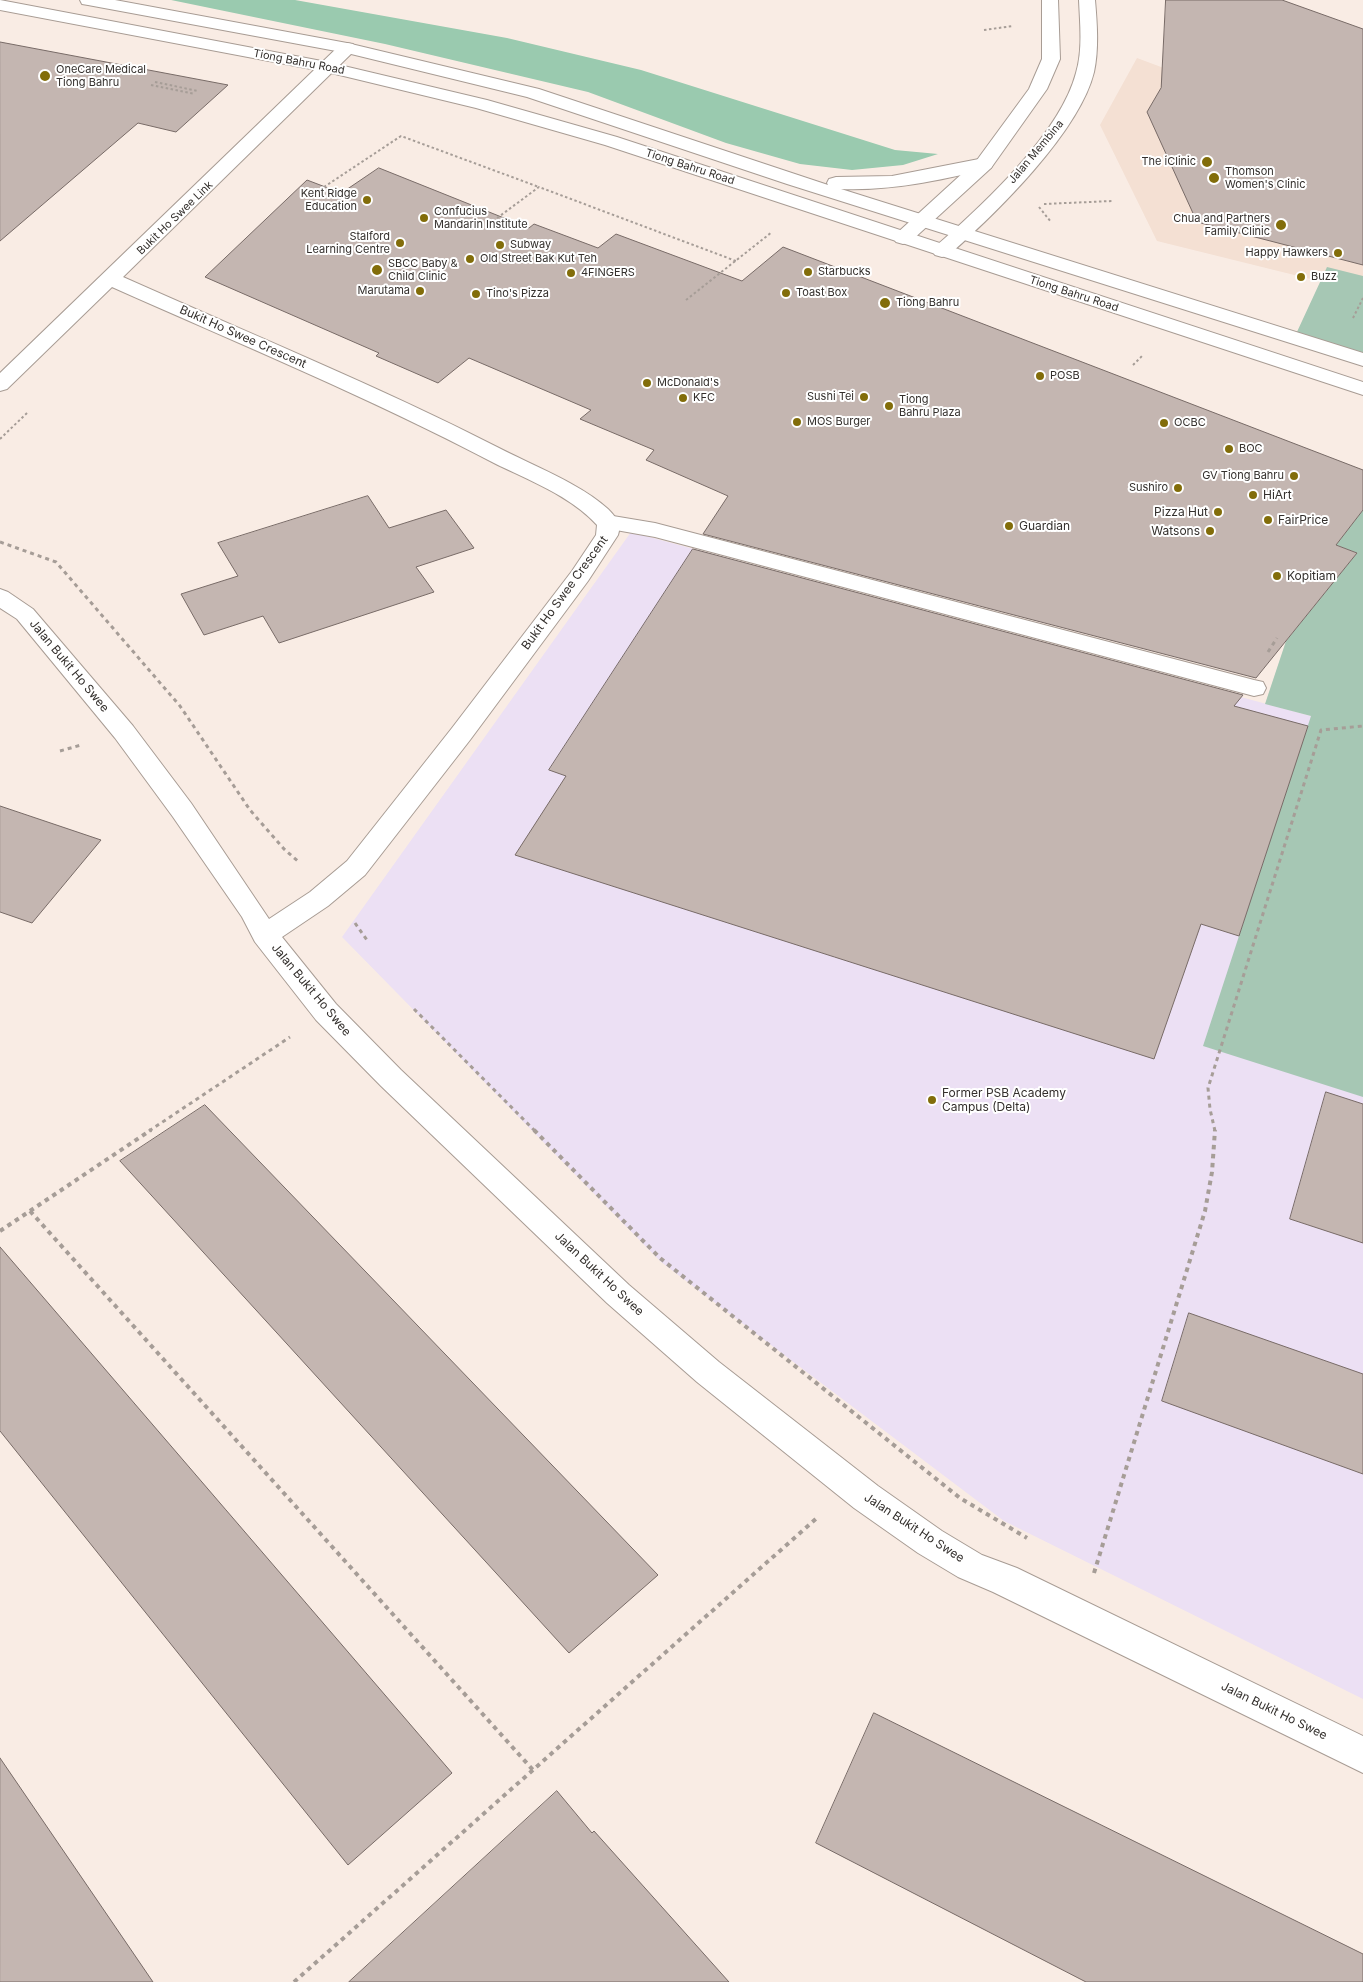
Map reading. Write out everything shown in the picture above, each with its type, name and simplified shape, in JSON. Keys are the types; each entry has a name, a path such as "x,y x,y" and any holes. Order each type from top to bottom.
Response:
{"street":[{"name":"Tiong Bahru Road","path":"88,0 347,48 533,94 794,180 964,232 1363,360"},
{"path":"903,238 984,164 1038,88 1051,59 1050,0"},
{"name":"Jalan Membina","path":"942,251 964,232 1021,171 1063,120 1084,73 1088,24 1087,0"},
{"name":"Tiong Bahru Road","path":"0,5 327,67 481,104 611,141 1363,390"},
{"name":"Bukit Ho Swee Link","path":"0,385 347,48"},
{"path":"794,180 838,184 880,184 923,178 984,164"},
{"name":"Bukit Ho Swee Crescent","path":"111,279 323,372 469,441 579,499 607,522 609,529 580,576 461,734 356,868 330,890 265,935"},
{"path":"607,522 655,530 1254,688"},
{"name":"Jalan Bukit Ho Swee","path":"0,597 25,614 124,732 235,887 265,935 326,1012 391,1078 618,1294 708,1372 852,1487 930,1542 970,1566 1006,1580 1363,1755"}],"path":[{"path":"984,30 1014,26"},
{"path":"155,82 198,91"},
{"path":"151,85 195,94"},
{"path":"324,186 401,136 736,260"},
{"path":"489,224 539,188"},
{"path":"1054,226 1037,204 1112,201"},
{"path":"686,300 774,230"},
{"path":"1352,322 1363,298"},
{"path":"0,440 35,406"},
{"path":"0,542 56,562 180,706 250,810 284,849 330,890 368,940"},
{"path":"1091,1580 1206,1211 1216,1134 1210,1109 1208,1088 1321,730 1363,726"},
{"path":"60,751 88,742"},
{"path":"414,1009 660,1258 960,1498 1035,1542"},
{"path":"0,1231 326,1012"},
{"path":"30,1211 533,1770"},
{"path":"294,1982 852,1487"}],"shaded area":[{"path":"1137,58 1244,98 1363,211 1363,292 1157,241 1100,125"},
{"name":"Former PSB Academy Campus (Delta)","path":"631,532 1311,716 1363,698 1363,1699 1004,1521 661,1262 342,937"}],"green space":[{"path":"171,0 295,0 507,38 641,70 895,150 938,154 903,165 852,170 800,164 726,143 588,92 385,44"},
{"path":"1327,267 1363,276 1363,355 1296,334"},
{"path":"1363,510 1363,1097 1203,1046 1311,716 1265,704 1286,641 1357,553 1336,545"}],"building":[{"path":"1166,0 1282,0 1363,29 1363,265 1197,222 1147,112 1161,88"},
{"path":"0,42 228,85 176,132 138,123 0,241"},
{"name":"Tiong Bahru Plaza","path":"379,168 529,228 534,224 598,248 616,234 742,281 783,247 1363,470 1363,510 1336,545 1357,553 1256,678 703,534 728,496 646,460 654,450 580,419 591,410 469,358 438,383 376,356 379,353 205,277 307,180 341,193"},
{"path":"368,496 389,528 446,510 474,548 416,567 434,592 279,643 263,616 204,635 181,594 238,576 218,543"},
{"path":"693,549 1243,695 1234,706 1308,726 1239,936 1201,924 1154,1059 515,855 566,776 549,770"},
{"path":"0,806 101,840 32,923 0,912"},
{"path":"1326,1092 1363,1104 1363,1243 1290,1219"},
{"path":"205,1105 658,1575 569,1653 120,1161"},
{"path":"0,1247 452,1773 348,1865 0,1431"},
{"path":"1189,1313 1363,1374 1363,1474 1162,1401"},
{"path":"874,1713 1363,1954 1363,1982 1086,1982 816,1843"},
{"path":"0,1758 153,1982 0,1982"},
{"path":"557,1791 592,1833 594,1831 729,1982 349,1982"}],"place":[{"name":"OneCare Medical Tiong Bahru","path":"45,76"},
{"name":"The iClinic","path":"1207,162"},
{"name":"Thomson Women's Clinic","path":"1214,178"},
{"name":"Kent Ridge Education","path":"367,200"},
{"name":"Confucius Mandarin Institute","path":"424,218"},
{"name":"Chua and Partners Family Clinic","path":"1281,225"},
{"name":"Stalford Learning Centre","path":"400,243"},
{"name":"Subway","path":"500,245"},
{"name":"Happy Hawkers","path":"1338,253"},
{"name":"Old Street Bak Kut Teh","path":"470,259"},
{"name":"SBCC Baby & Child Clinic","path":"377,270"},
{"name":"Starbucks","path":"808,272"},
{"name":"4FINGERS","path":"571,273"},
{"name":"Buzz","path":"1301,277"},
{"name":"Marutama","path":"420,291"},
{"name":"Toast Box","path":"786,293"},
{"name":"Tino's Pizza","path":"476,294"},
{"name":"Tiong Bahru","path":"885,303"},
{"name":"POSB","path":"1040,376"},
{"name":"McDonald's","path":"647,383"},
{"name":"Sushi Tei","path":"864,397"},
{"name":"KFC","path":"683,398"},
{"name":"Tiong Bahru Plaza","path":"889,406"},
{"name":"MOS Burger","path":"797,422"},
{"name":"OCBC","path":"1164,423"},
{"name":"BOC","path":"1229,449"},
{"name":"GV Tiong Bahru","path":"1294,476"},
{"name":"Sushiro","path":"1178,488"},
{"name":"HiArt","path":"1253,495"},
{"name":"Pizza Hut","path":"1218,512"},
{"name":"FairPrice","path":"1268,520"},
{"name":"Guardian","path":"1009,526"},
{"name":"Watsons","path":"1210,531"},
{"name":"Kopitiam","path":"1277,576"},
{"name":"Former PSB Academy Campus (Delta)","path":"932,1100"}]}
